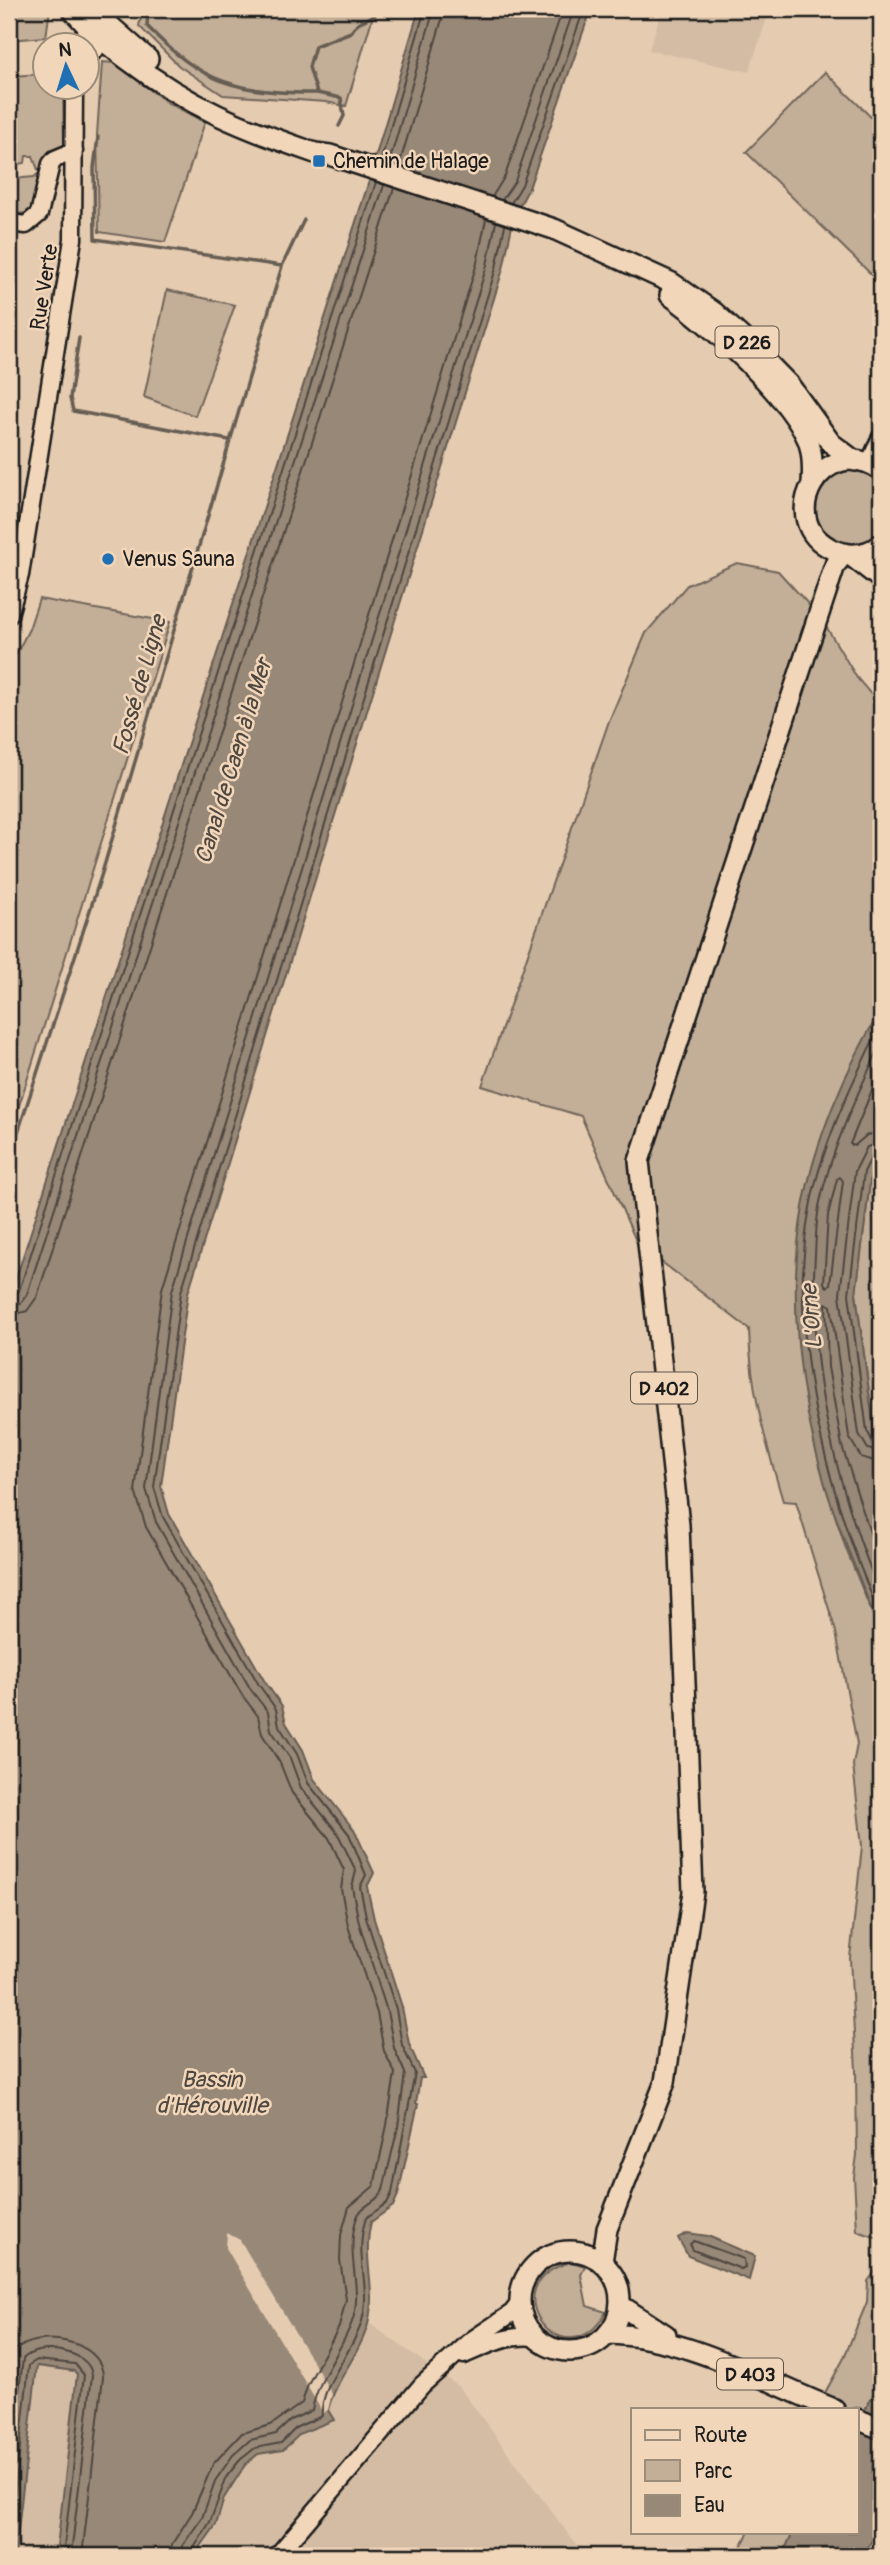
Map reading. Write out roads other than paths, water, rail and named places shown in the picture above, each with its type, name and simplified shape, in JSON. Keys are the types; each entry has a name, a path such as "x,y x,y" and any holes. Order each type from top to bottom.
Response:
{"main road":[{"name":"D 226","path":"72,9 214,102 317,145 330,155"},
{"name":"D 226","path":"106,31 166,89 213,115 315,153 368,167 514,216 672,283 714,312 789,386 831,443 873,466"},
{"name":"D 226","path":"611,255 708,324 774,393 808,440 812,455 812,483"},
{"path":"873,466 831,466 812,483 806,502 807,520 814,535 841,556 881,579"},
{"path":"841,556 868,552 881,545"},
{"name":"D 402","path":"602,2262 607,2229 665,2082 692,1892 679,1525 639,1161 841,556"},
{"path":"579,2251 607,2229"},
{"path":"579,2251 602,2262 617,2281 620,2305 608,2334 589,2347 566,2351 555,2349 535,2337 524,2322 519,2304 522,2282 533,2266 554,2253 579,2251"},
{"name":"D 403","path":"620,2305 694,2351"},
{"name":"D 403","path":"608,2334 637,2335 694,2351 832,2408"},
{"path":"858,2419 881,2429"}],"street":[{"name":"Rue Verte","path":"9,615 20,575 74,239 74,102"},
{"path":"9,223 26,225 39,214 51,164 55,159 74,151"},
{"path":"873,466 881,437"},
{"path":"277,2556 389,2420 446,2363 512,2313 519,2304"},
{"path":"446,2363 500,2339 535,2337"}],"water":[{"path":"419,9 591,9 529,188 514,216 503,269 188,1293 161,1486 169,1514 265,1682 282,1706 286,1723 303,1750 314,1779 355,1831 374,1873 367,1887 374,1919 402,2007 409,2044 424,2078 420,2078 418,2104 398,2195 393,2206 371,2222 368,2248 371,2295 369,2320 361,2343 332,2398 328,2410 334,2420 301,2433 283,2450 258,2454 245,2465 224,2498 216,2525 194,2556 56,2556 77,2374 74,2371 37,2366 15,2556 9,2556 9,1300 370,178 370,159 376,155"},
{"name":"L'Orne","path":"881,1010 881,1152 871,1173 856,1294 874,1430 881,1442 881,1635 837,1520 815,1448 798,1345 796,1275 803,1207 815,1156 844,1080"},
{"path":"687,2233 708,2236 755,2256 749,2280 688,2256 678,2238"},
{"path":"881,2382 881,2525 863,2556 782,2556 792,2534 858,2534 858,2421"}],"waterway":[{"path":"148,9 147,26 167,46 204,73 243,87 265,91 317,93"},
{"name":"Fossé de Ligne","path":"339,126 344,116 341,98 317,93 309,67 315,46 351,32 358,23 375,15 377,9"},
{"path":"98,137 94,168 95,239 282,266"},
{"name":"Fossé de Ligne","path":"9,1160 102,873 282,266 304,220"},
{"path":"79,338 70,398 73,411 229,440"}],"place":[{"name":"Chemin de Halage","path":"319,161"},
{"name":"Venus Sauna","path":"108,559"}],"water label":[{"name":"Canal de Caen à la Mer","path":"233,761"},
{"name":"Bassin d'Hérouville","path":"212,2092"}]}
